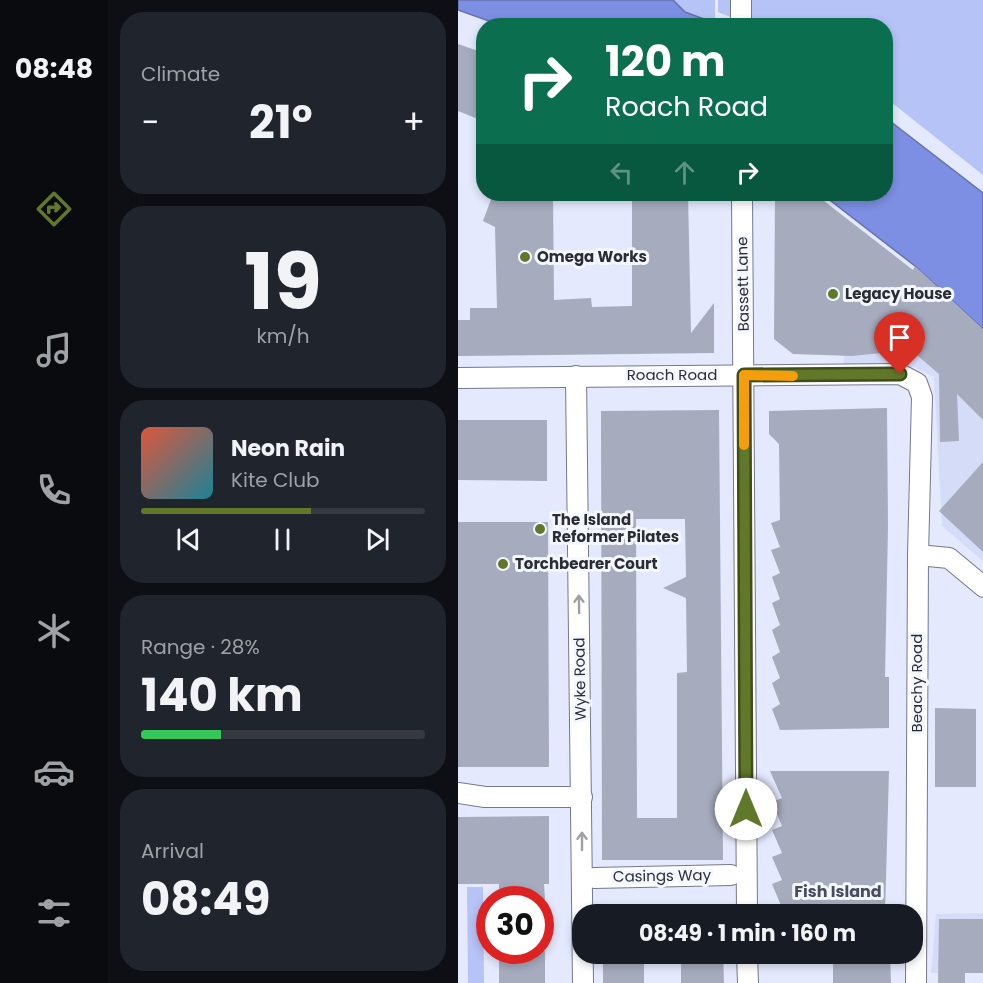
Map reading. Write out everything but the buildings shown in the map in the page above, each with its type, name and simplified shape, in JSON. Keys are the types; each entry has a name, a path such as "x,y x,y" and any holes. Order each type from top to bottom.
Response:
{"street":[{"path":"741,0 741,18"},
{"name":"Bassett Lane","path":"742,201 747,904"},
{"name":"Roach Road","path":"459,378 900,374 917,383"},
{"name":"Wyke Road","path":"576,376 583,983"},
{"name":"Beachy Road","path":"916,983 918,555 922,397 917,383"},
{"path":"918,555 949,558 983,587"},
{"path":"458,793 485,797 582,797"},
{"name":"Casings Way","path":"594,878 731,875"},
{"path":"748,964 748,983"}],"shaded area":[{"path":"673,0 715,0 715,18 700,18 685,12"},
{"path":"718,0 983,0 983,175 893,104 893,18 733,18 718,12"},
{"path":"915,266 983,329 983,561 942,526 934,377 906,363 843,364 844,357 860,335"},
{"path":"467,887 476,887 476,964 484,964 484,983 468,983"},
{"path":"983,913 983,973 931,973 936,914"}],"water":[{"path":"458,0 673,0 685,12 701,18 480,18 458,10"},
{"path":"893,123 983,193 983,329 915,266 831,201 893,201"}],"slow traffic":[{"path":"744,445 744,375 793,376"}],"place":[{"name":"Omega Works","path":"525,257"},
{"name":"Legacy House","path":"833,294"},
{"name":"The Island Reformer Pilates","path":"540,529"},
{"name":"Torchbearer Court","path":"503,564"}],"district":[{"name":"Fish Island","path":"838,891"}],"route":[{"path":"746,809 744,375 900,374"}]}
